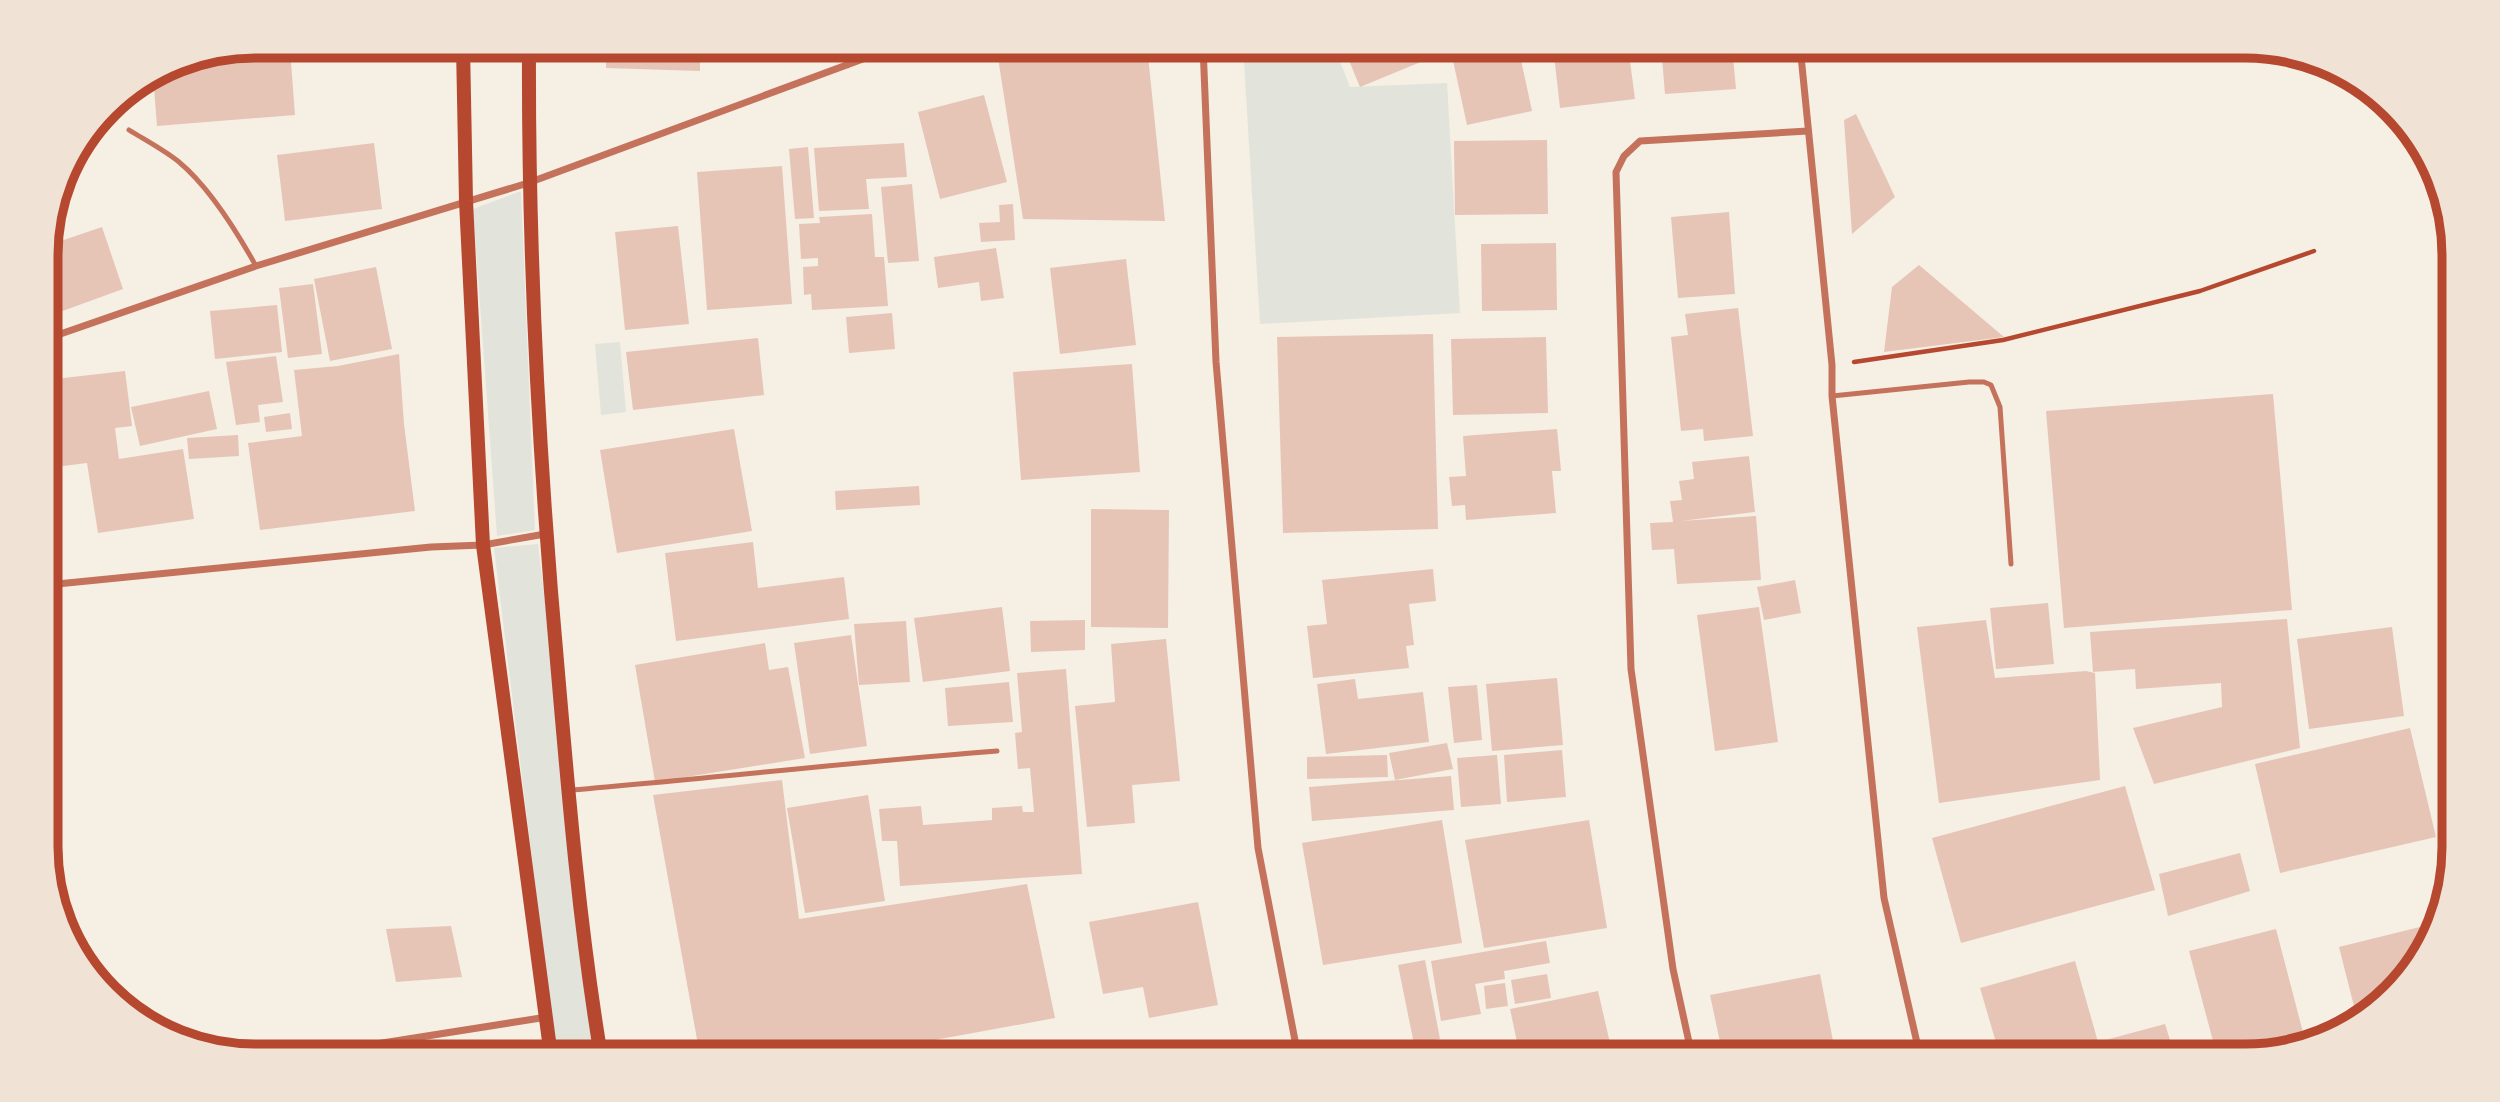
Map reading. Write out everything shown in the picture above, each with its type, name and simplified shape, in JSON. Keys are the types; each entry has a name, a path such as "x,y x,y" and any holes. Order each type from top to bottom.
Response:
{"main road":[{"path":"463,58 466,201 483,545 550,1044"},
{"path":"529,58 528,183 545,534 568,790 600,1044"}],"street":[{"path":"847,58 847,65"},
{"path":"58,335 256,267 528,183 866,58"},
{"path":"1203,58 1216,362 1258,848 1296,1044"},
{"path":"1801,58 1832,365 1832,396 1884,898 1917,1044"},
{"path":"1689,1044 1672,969 1631,669 1616,172 1624,156 1640,142 1808,131"},
{"path":"58,584 431,547 483,545 545,534"},
{"path":"376,1044 547,1017"}],"lane":[{"path":"129,130 180,163 214,201 256,267"},
{"path":"1832,396 1969,382 1991,385 2000,407 2011,564"},
{"path":"568,790 997,751"}],"path":[{"path":"1832,365 2003,340 2200,291 2314,251"}],"shaded area":[{"path":"1244,58 1339,58 1350,87 1447,83 1460,313 1260,324"},
{"path":"521,191 535,530 497,536 473,209"},
{"path":"620,342 626,412 601,415 595,344"},
{"path":"538,544 598,1044 555,1044 494,548"}],"building":[{"path":"242,58 291,58 295,115 157,126 154,85 156,84 192,68 217,62"},
{"path":"606,58 700,58 700,71 606,68"},
{"path":"707,58 752,60 707,61"},
{"path":"998,58 1148,58 1165,221 1023,219"},
{"path":"1348,58 1430,58 1360,87"},
{"path":"1452,58 1521,58 1532,111 1467,125"},
{"path":"1554,58 1630,58 1635,99 1560,108"},
{"path":"1662,58 1733,58 1736,89 1665,94"},
{"path":"984,95 1007,182 940,199 918,112"},
{"path":"1856,114 1895,197 1852,234 1844,120"},
{"path":"1547,140 1548,214 1455,215 1454,141"},
{"path":"374,143 382,209 285,221 277,155"},
{"path":"904,143 907,177 866,179 869,209 819,211 814,148"},
{"path":"808,147 814,218 795,219 789,149"},
{"path":"782,166 792,304 707,310 697,172"},
{"path":"912,184 919,261 888,263 881,187"},
{"path":"1013,204 1015,240 981,242 979,223 1000,222 999,205"},
{"path":"1729,212 1735,294 1678,298 1671,217"},
{"path":"872,214 875,257 884,257 888,306 812,310 811,294 804,295 803,267 818,266 818,258 801,259 799,224 820,223 819,217"},
{"path":"678,226 689,324 625,330 615,232"},
{"path":"102,227 123,289 58,313 58,242"},
{"path":"1556,243 1557,310 1482,311 1481,244"},
{"path":"996,248 1004,298 981,301 979,282 938,288 934,257"},
{"path":"1126,259 1136,345 1060,354 1050,268"},
{"path":"1919,265 2004,337 1884,352 1892,287"},
{"path":"376,267 392,349 330,361 314,279"},
{"path":"313,284 322,354 288,358 279,288"},
{"path":"277,305 282,352 215,359 210,311"},
{"path":"1738,308 1753,436 1704,441 1703,429 1681,431 1671,337 1688,335 1685,314"},
{"path":"892,313 895,349 849,353 846,317"},
{"path":"1433,334 1438,529 1283,533 1277,337"},
{"path":"1546,337 1548,413 1453,415 1451,339"},
{"path":"758,338 764,395 633,410 626,352"},
{"path":"399,354 404,424 415,511 260,530 248,443 302,436 294,370 338,366"},
{"path":"276,356 283,402 258,405 260,422 236,425 226,362"},
{"path":"1132,364 1140,472 1021,480 1013,372"},
{"path":"125,371 132,426 115,428 119,459 183,449 194,519 98,533 87,463 58,467 58,379"},
{"path":"209,391 217,429 140,446 131,407"},
{"path":"2273,394 2292,610 2064,628 2046,411"},
{"path":"290,413 292,429 266,432 264,417"},
{"path":"734,429 752,531 617,553 600,450"},
{"path":"1557,429 1561,471 1552,471 1556,513 1466,520 1465,505 1452,506 1449,477 1466,476 1463,436"},
{"path":"238,435 239,456 189,459 187,438"},
{"path":"1749,456 1755,512 1681,521 1756,516 1761,580 1677,584 1674,549 1652,550 1650,523 1673,522 1670,501 1682,500 1679,481 1694,479 1692,462"},
{"path":"919,486 920,505 836,510 835,491"},
{"path":"1091,509 1169,510 1168,628 1091,627"},
{"path":"753,542 758,588 844,577 849,619 676,641 665,553"},
{"path":"1433,569 1436,601 1409,604 1414,645 1406,646 1409,668 1313,678 1307,626 1327,624 1322,580"},
{"path":"1795,580 1801,613 1764,620 1757,587"},
{"path":"2048,603 2054,664 1996,669 1990,608"},
{"path":"1002,607 1010,671 923,682 914,618"},
{"path":"1759,607 1778,742 1715,751 1697,615"},
{"path":"2287,619 2300,748 2154,784 2133,728 2222,707 2221,683 2136,689 2135,669 2093,672 2090,632"},
{"path":"1085,620 1085,650 1031,652 1030,621"},
{"path":"1986,620 1995,678 2086,671 2095,673 2100,780 1939,803 1917,627"},
{"path":"906,621 910,682 859,685 854,624"},
{"path":"2392,627 2404,716 2309,729 2297,639"},
{"path":"851,635 867,746 810,754 794,643"},
{"path":"1166,639 1180,781 1132,785 1135,823 1087,827 1075,706 1115,702 1111,644"},
{"path":"765,643 769,670 788,667 805,758 655,782 635,665"},
{"path":"1066,669 1082,874 900,886 897,841 882,841 879,809 921,806 923,825 992,820 992,808 1022,806 1023,812 1034,812 1030,768 1018,769 1015,733 1022,732 1017,673"},
{"path":"1557,678 1563,745 1492,751 1486,684"},
{"path":"1355,679 1358,699 1423,692 1429,742 1326,754 1317,684"},
{"path":"1009,682 1013,722 948,726 945,688"},
{"path":"1477,685 1482,740 1454,743 1448,687"},
{"path":"2410,728 2436,837 2280,873 2255,764"},
{"path":"1447,743 1453,769 1395,780 1389,753"},
{"path":"1562,750 1566,797 1507,802 1504,755"},
{"path":"1387,755 1388,777 1307,779 1307,757"},
{"path":"1497,755 1501,804 1461,807 1457,758"},
{"path":"1451,776 1454,810 1312,821 1309,787"},
{"path":"782,780 799,919 1027,884 1055,1018 913,1044 698,1044 653,795"},
{"path":"2125,786 2155,890 1961,943 1932,838"},
{"path":"868,795 885,901 805,913 787,808"},
{"path":"1442,820 1462,943 1323,965 1302,843"},
{"path":"1589,820 1607,928 1484,948 1465,840"},
{"path":"2240,853 2250,891 2168,916 2159,874"},
{"path":"1198,902 1218,1005 1149,1018 1143,987 1103,994 1089,922"},
{"path":"451,926 462,977 396,982 386,929"},
{"path":"2425,926 2416,946 2401,967 2375,995 2355,1011 2339,947"},
{"path":"2276,929 2304,1035 2258,1044 2214,1044 2189,951"},
{"path":"1546,941 1550,963 1504,971 1505,979 1475,984 1481,1014 1441,1021 1431,961"},
{"path":"1425,960 1440,1039 1414,1044 1398,965"},
{"path":"2075,961 2098,1042 2165,1024 2171,1044 1996,1044 1980,988"},
{"path":"1547,974 1551,998 1515,1004 1511,980"},
{"path":"1820,974 1834,1044 1720,1044 1710,995"},
{"path":"1505,983 1508,1006 1486,1009 1484,986"},
{"path":"1598,991 1610,1044 1517,1044 1510,1009"},
{"path":"1486,1040 1486,1044 1460,1044"}]}
